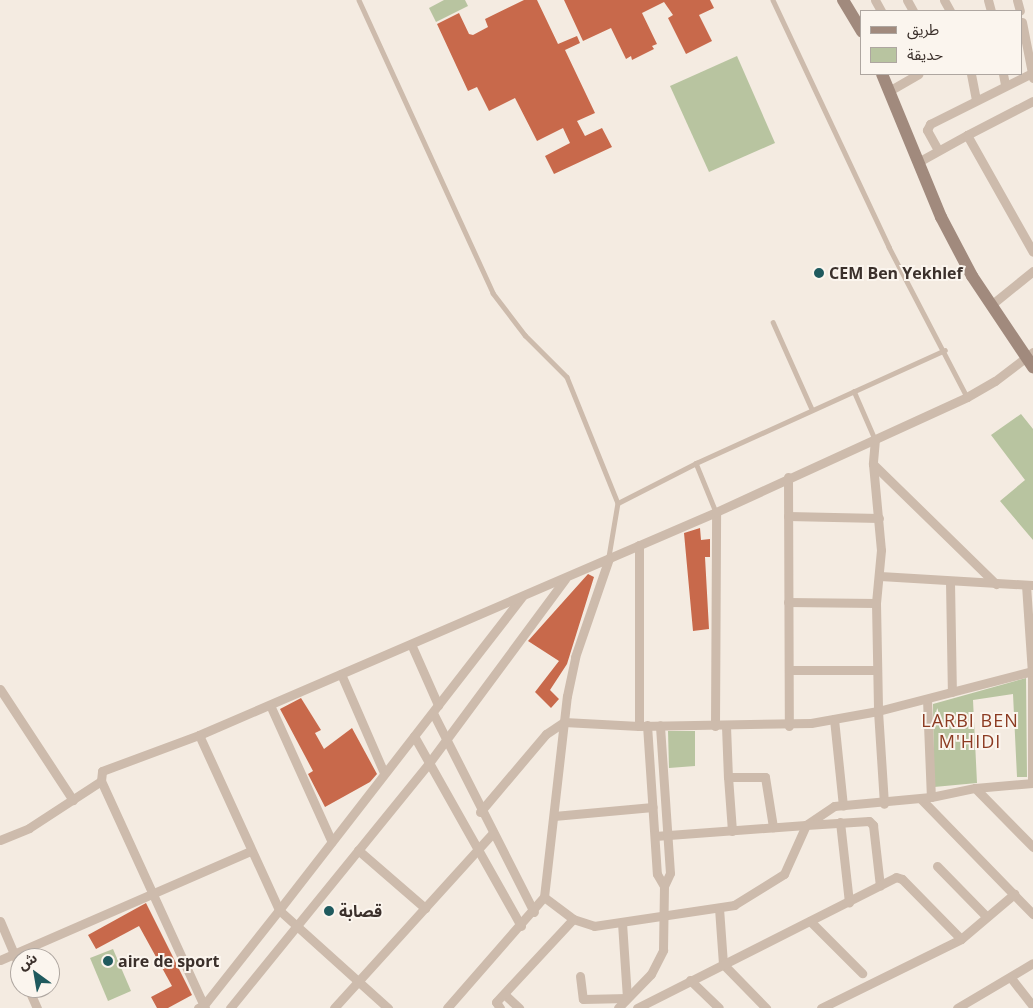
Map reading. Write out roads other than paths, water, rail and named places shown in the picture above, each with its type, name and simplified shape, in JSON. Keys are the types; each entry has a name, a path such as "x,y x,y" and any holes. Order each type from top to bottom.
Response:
{"main road":[{"path":"843,0 860,29"},
{"path":"882,75 920,160 941,216 972,276 1031,359"}],"street":[{"path":"938,150 928,126 1005,84 1032,76 1024,40"},
{"path":"889,91 917,75"},
{"path":"970,75 976,99"},
{"path":"1003,75 1005,84"},
{"path":"920,160 1033,101"},
{"path":"967,136 1033,252"},
{"path":"991,305 1033,271"},
{"path":"0,840 29,828 73,800 101,781 105,769 199,735 716,512 788,477 968,398 1031,359"},
{"path":"875,439 873,464 879,518 880,576 876,602 878,711 884,804"},
{"path":"873,464 996,584"},
{"path":"788,477 789,726"},
{"path":"715,726 716,512"},
{"path":"788,516 879,518"},
{"path":"639,545 643,726 651,777 657,874 664,886"},
{"path":"447,1008 534,912 544,897 564,722 575,657 609,558"},
{"path":"544,897 572,919 594,926 662,914 719,908 739,903 784,874 806,825 824,810 843,806 884,804 921,799 975,788 1033,783 1030,585 950,582 880,576"},
{"path":"230,1008 298,928 358,850 429,763 566,577"},
{"path":"950,582 952,692"},
{"path":"101,781 202,1007 524,595"},
{"path":"788,602 876,602"},
{"path":"411,644 446,741 480,812 534,912"},
{"path":"788,670 877,670"},
{"path":"480,812 546,734 564,722 643,726 789,726 878,711 1032,671"},
{"path":"341,674 384,773"},
{"path":"0,689 73,800"},
{"path":"927,699 931,797"},
{"path":"270,705 332,842"},
{"path":"834,719 843,806"},
{"path":"618,1008 659,963 663,950 662,914 664,886 670,873 660,726"},
{"path":"726,726 732,831"},
{"path":"199,735 279,910 388,1008"},
{"path":"414,736 477,851 521,926"},
{"path":"728,777 764,776 773,828"},
{"path":"651,777 663,777"},
{"path":"975,788 1033,847"},
{"path":"921,799 1033,914"},
{"path":"554,816 653,807"},
{"path":"655,836 869,821 873,824 880,886"},
{"path":"840,822 848,902"},
{"path":"334,1008 492,834"},
{"path":"358,850 425,908"},
{"path":"28,948 251,851"},
{"path":"937,866 986,917"},
{"path":"637,1008 880,886 901,878 961,939"},
{"path":"821,1008 961,939 1014,894"},
{"path":"719,908 723,964 766,1008"},
{"path":"498,1006 504,994 572,919"},
{"path":"810,921 862,973"},
{"path":"0,922 11,948"},
{"path":"622,922 628,998"},
{"path":"957,1008 1011,978 1033,963"},
{"path":"580,976 583,999 628,998"},
{"path":"1011,978 1033,1006"},
{"path":"690,980 720,1008"},
{"path":"504,994 520,1008"}],"lane":[{"path":"359,0 493,293 525,335 567,377 618,503 609,558"},
{"path":"773,0 889,247 945,350 968,398"},
{"path":"773,322 812,409"},
{"path":"618,503 696,463 945,350"},
{"path":"854,391 875,439"},
{"path":"696,463 716,512"}],"place":[{"name":"CEM Ben Yekhlef","path":"819,273"},
{"name":"قصابة","path":"329,911"},
{"name":"aire de sport","path":"108,961"}],"district":[{"name":"LARBI BEN M'HIDI","path":"970,731"}]}
